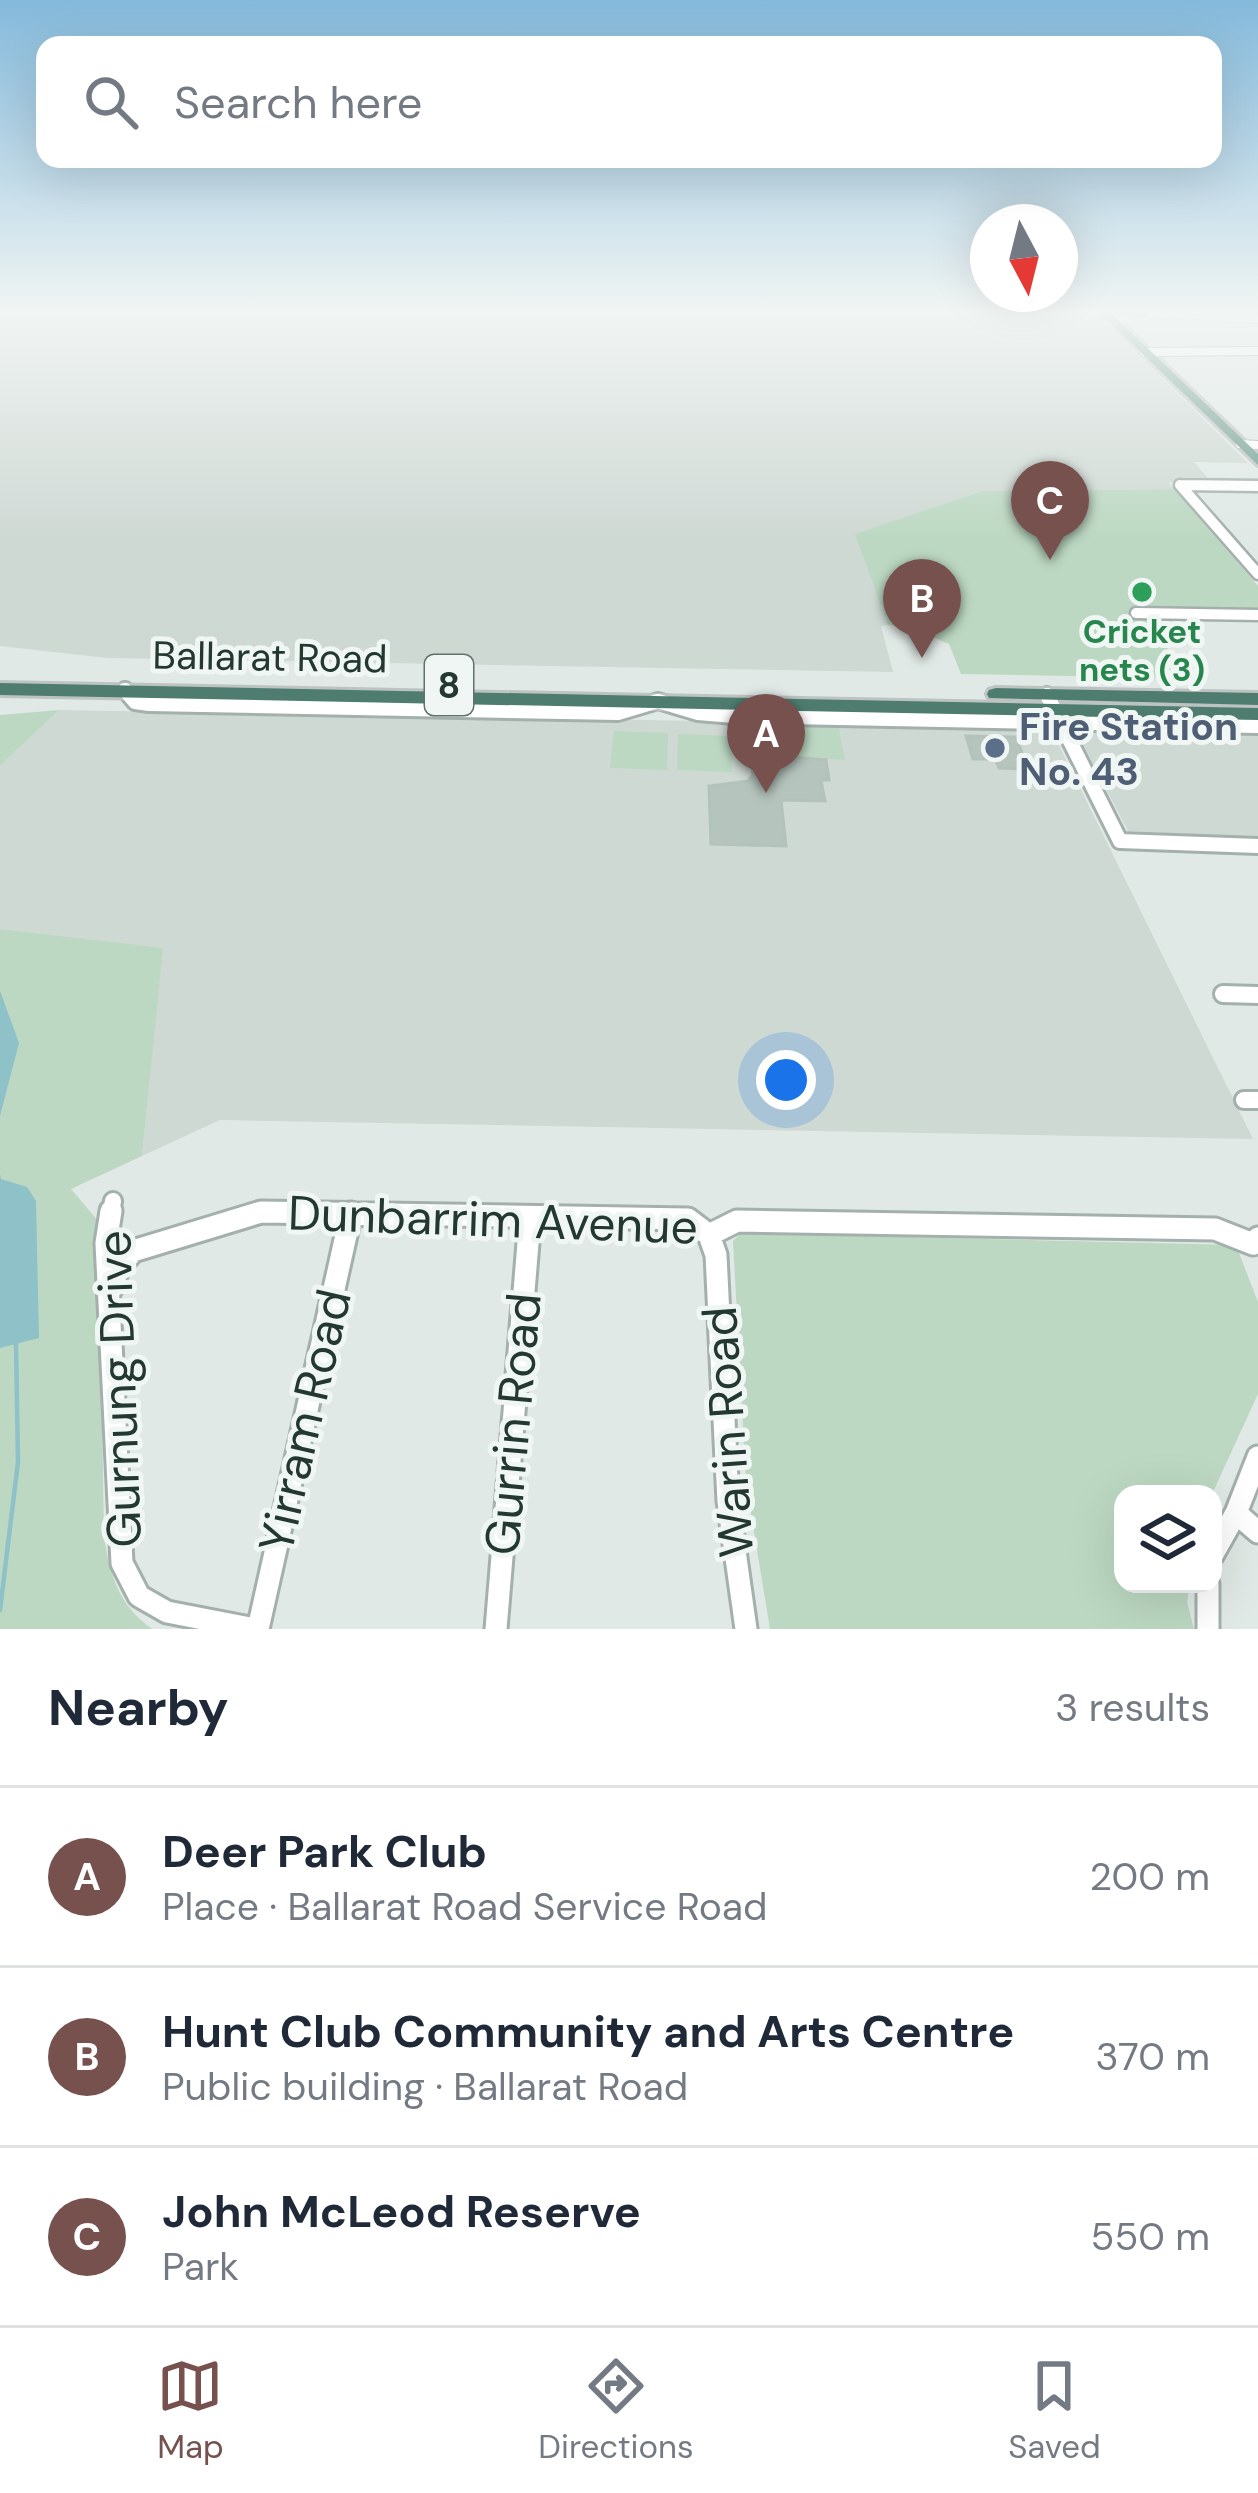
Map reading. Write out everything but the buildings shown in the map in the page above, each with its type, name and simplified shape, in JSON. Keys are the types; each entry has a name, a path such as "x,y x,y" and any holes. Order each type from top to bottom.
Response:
{"highway":[{"name":"Ballarat Road","path":"0,678 1258,714"},
{"name":"Ballarat Road","path":"0,689 658,701 717,697"},
{"name":"Ballarat Road","path":"1054,709 1258,699"}],"main road":[{"path":"1183,386 1250,445 1258,461"}],"street":[{"path":"1258,486 1180,485 1258,574"},
{"path":"1136,613 1258,615"},
{"path":"658,701 710,715 1054,709 1165,724 1258,726"},
{"path":"1054,709 1124,843 1258,846"},
{"path":"1140,712 1165,724"},
{"path":"1223,994 1258,995"},
{"name":"Gurnung Drive","path":"113,1201 106,1243 122,1563 140,1596 166,1612 256,1629"},
{"name":"Dunbarrim Avenue","path":"111,1289 118,1268 133,1251 261,1212 688,1219 709,1234 737,1221 1215,1228 1256,1246"},
{"name":"Yirram Road","path":"256,1629 351,1213"},
{"name":"Gurrin Road","path":"496,1629 530,1219"},
{"name":"Warin Road","path":"709,1234 716,1255 728,1501 746,1629"},
{"path":"1222,1538 1258,1457"},
{"path":"1236,1513 1258,1532"},
{"path":"1208,1593 1208,1629"}],"shaded area":[{"path":"0,386 1170,386 1248,463 1194,462 1211,482 1169,482 1174,489 982,491 856,534 888,625 881,626 893,672 107,658 0,646"},
{"path":"59,710 1050,727 1253,1139 220,1120 142,1156 162,949 0,929 0,766"},
{"path":"1077,733 1258,734 1258,838 1128,831"}],"green space":[{"path":"1174,489 1258,586 1258,610 1141,610 1188,678 961,674 949,644 909,626 888,625 855,534 982,491"},
{"path":"59,710 0,766 0,715"},
{"path":"748,722 838,724 845,760 751,754"},
{"path":"614,731 668,733 667,770 610,768"},
{"path":"678,734 732,736 732,772 677,770"},
{"path":"0,929 163,948 142,1156 71,1189 99,1222 104,1538 118,1589 131,1610 152,1629 0,1629"},
{"path":"741,1233 1236,1245 1258,1302 1258,1394 1216,1485 1114,1485 1114,1593 1188,1593 1194,1629 770,1629 746,1483 733,1241"}],"water":[{"path":"0,991 19,1043 0,1116"},
{"path":"0,1174 1,1179 27,1187 36,1201 39,1338 0,1348"}],"waterway":[{"path":"0,1610 18,1462 16,1344"}],"place":[{"name":"John McLeod Reserve","path":"1050,560"},
{"name":"Cricket nets (3)","path":"1142,592"},
{"name":"Hunt Club Community and Arts Centre","path":"922,658"},
{"name":"Fire Station No. 43","path":"995,748"},
{"name":"Deer Park Club","path":"766,793"}]}
